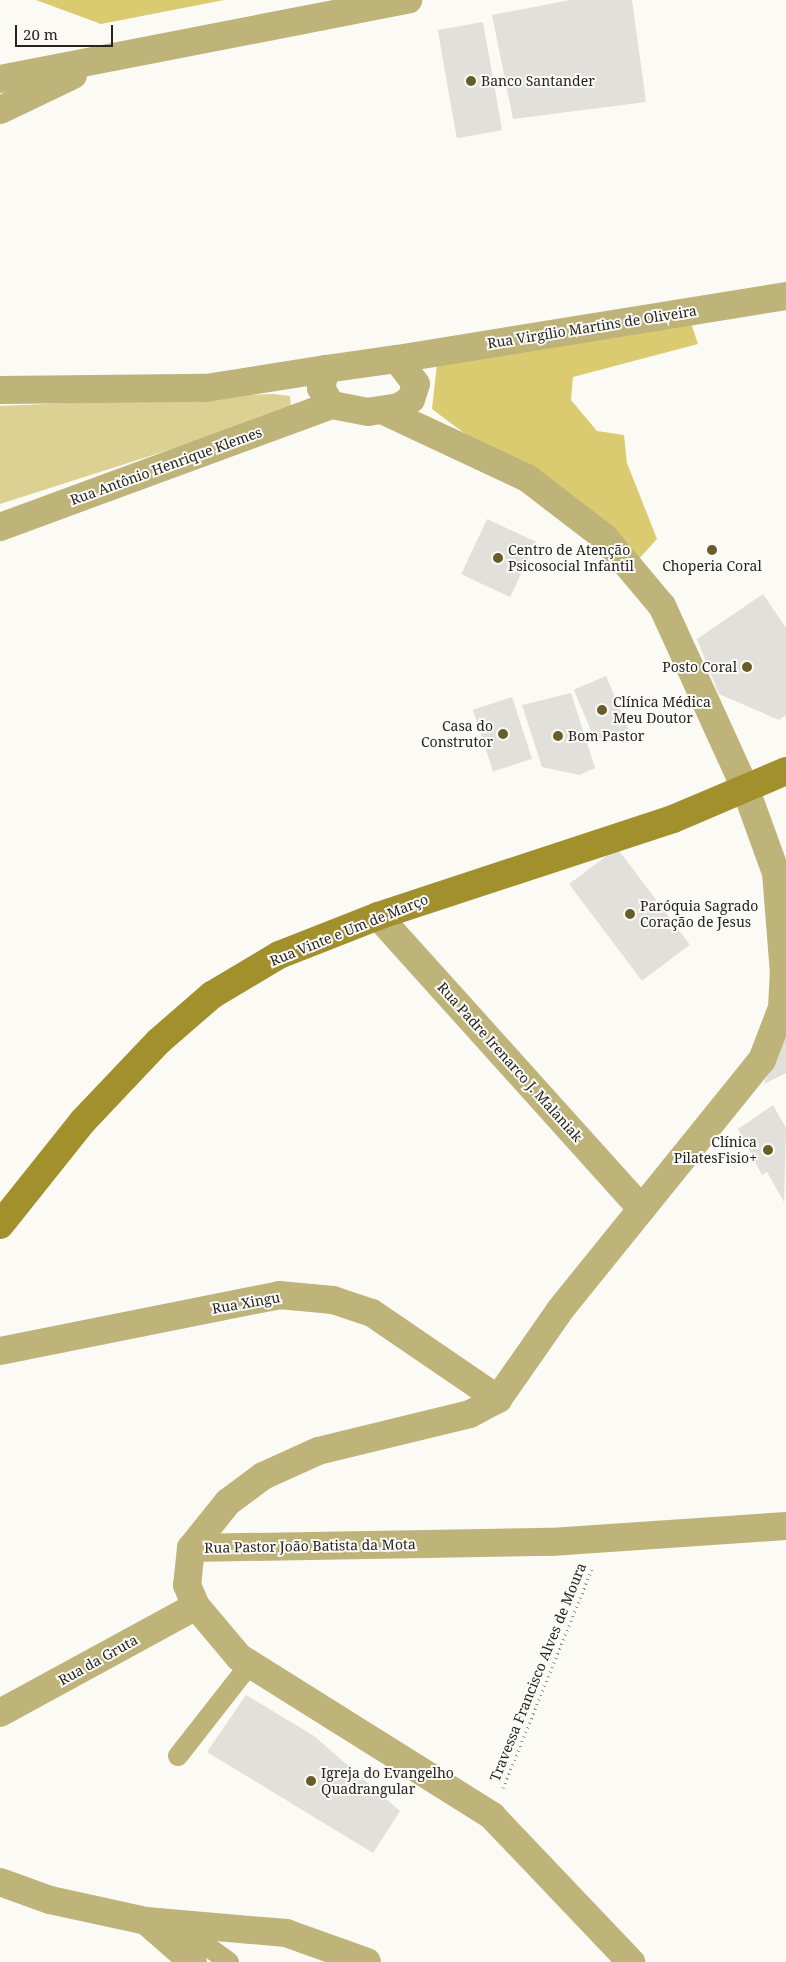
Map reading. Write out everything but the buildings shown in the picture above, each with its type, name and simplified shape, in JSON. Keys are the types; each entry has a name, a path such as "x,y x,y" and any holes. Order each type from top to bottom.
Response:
{"main road":[{"name":"Rua Vinte e Um de Março","path":"0,1225 83,1120 159,1041 212,995 279,955 378,916 674,819 746,790 786,771"}],"street":[{"path":"0,79 408,0"},
{"path":"0,110 106,59"},
{"name":"Rua Virgílio Martins de Oliveira","path":"326,369 786,296"},
{"path":"0,390 206,388 326,369 321,388 331,405 368,412 399,407 411,399 416,384 398,359"},
{"name":"Rua Antônio Henrique Klemes","path":"0,527 331,405"},
{"path":"191,1548 228,1502 263,1476 318,1451 470,1414 498,1399 560,1310 762,1060 782,1008 784,974 776,873 746,790 662,606 604,537 527,478 382,410"},
{"name":"Rua Padre Irenarco J. Malaniak","path":"378,916 642,1209"},
{"name":"Rua Xingu","path":"0,1351 279,1295 324,1299 372,1313 498,1399"},
{"name":"Rua Pastor João Batista da Mota","path":"632,1962 492,1816 238,1657 196,1606 187,1585 191,1548 551,1542 606,1536 786,1526"},
{"name":"Rua da Gruta","path":"0,1713 196,1606"},
{"path":"0,1882 50,1900 146,1921 286,1933 367,1962"},
{"path":"146,1921 193,1962"}],"lane":[{"path":"178,1756 250,1664"},
{"path":"176,1924 229,1962"}],"path":[{"name":"Travessa Francisco Alves de Moura","path":"492,1816 606,1536"}],"shaded area":[{"path":"36,0 224,0 101,24"},
{"path":"690,320 698,344 573,377 571,400 597,431 624,435 627,463 657,539 636,562 432,409 437,364"},
{"path":"273,394 290,396 291,408 284,413 0,504 0,406"}],"place":[{"name":"Banco Santander","path":"471,81"},
{"name":"Choperia Coral","path":"712,550"},
{"name":"Centro de Atenção Psicosocial Infantil","path":"498,558"},
{"name":"Posto Coral","path":"747,667"},
{"name":"Clínica Médica Meu Doutor","path":"602,710"},
{"name":"Casa do Construtor","path":"503,734"},
{"name":"Bom Pastor","path":"558,736"},
{"name":"Paróquia Sagrado Coração de Jesus","path":"630,914"},
{"name":"Clínica PilatesFisio+","path":"768,1150"},
{"name":"Igreja do Evangelho Quadrangular","path":"311,1781"}]}
